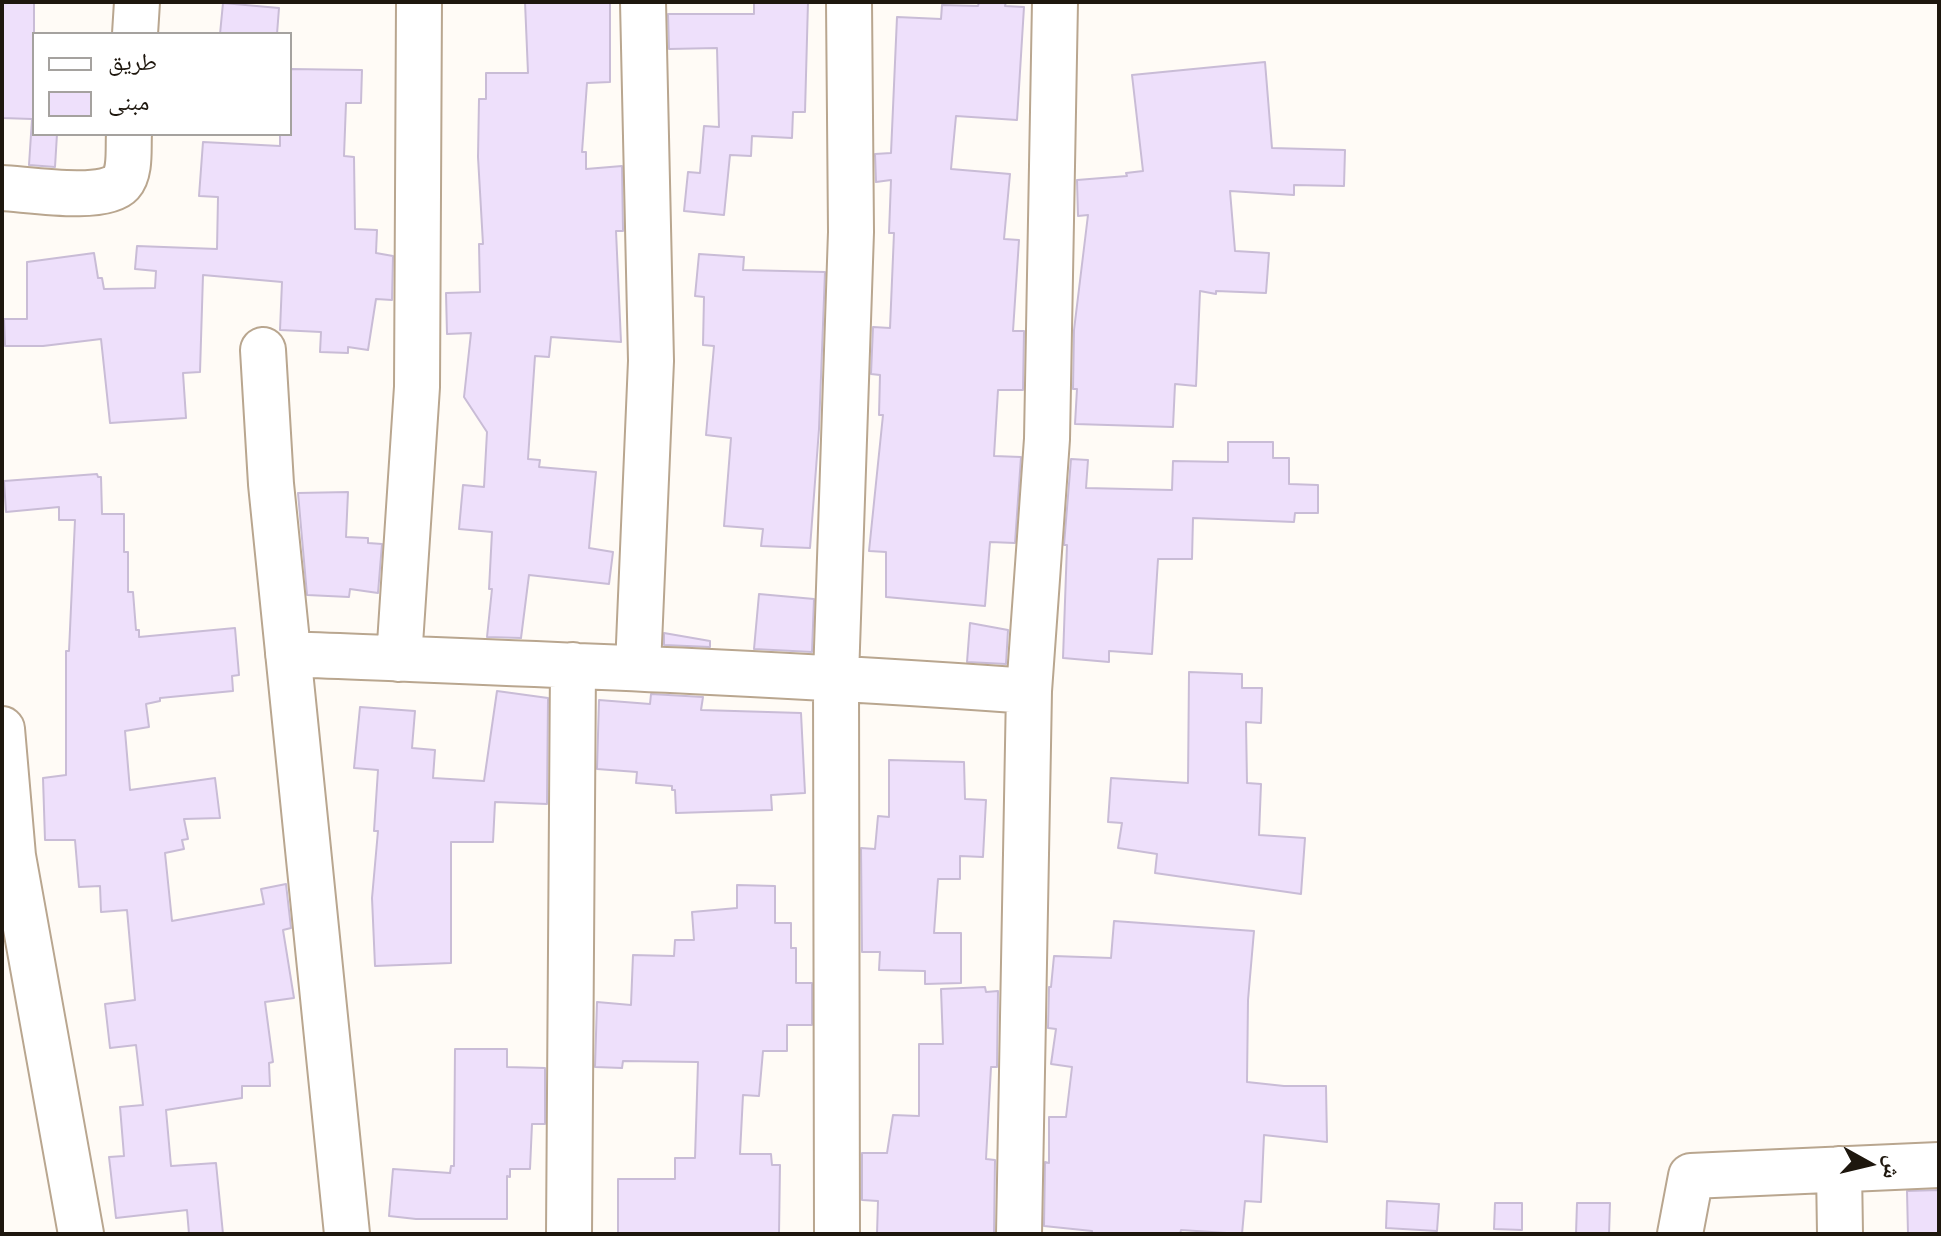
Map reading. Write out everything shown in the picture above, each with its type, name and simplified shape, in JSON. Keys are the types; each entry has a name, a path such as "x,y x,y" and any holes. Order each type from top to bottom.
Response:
{"street":[{"path":"135,32 137,2"},
{"path":"399,659 417,387 419,2"},
{"path":"638,667 651,361 643,2"},
{"path":"837,1234 836,677 851,232 849,2"},
{"path":"1019,1234 1029,691 1047,439 1055,2"},
{"path":"2,188 88,194 112,189 121,183 126,171 129,136"},
{"path":"263,350 271,484 347,1234"},
{"path":"288,654 638,667 1029,691"},
{"path":"569,1234 573,665"},
{"path":"2,729 13,856 81,1234"},
{"path":"1680,1234 1691,1176 1939,1165"},
{"path":"1839,1169 1840,1234"}],"building":[{"path":"2,2 34,3 32,119 2,118"},
{"path":"525,2 610,2 610,82 587,83 582,152 586,152 586,169 622,166 623,231 616,231 621,342 551,337 549,357 535,356 528,459 540,460 539,467 596,472 589,548 613,552 609,584 529,575 521,638 487,637 492,589 489,589 492,532 459,529 463,485 484,487 487,432 464,397 471,333 447,334 446,293 480,292 479,244 483,244 478,157 479,99 486,99 486,73 528,73"},
{"path":"754,2 808,2 805,112 793,112 792,138 752,136 751,156 730,155 724,215 684,211 688,172 700,173 704,126 719,127 717,48 669,49 668,14 754,14"},
{"path":"979,2 1006,2 1005,6 1024,7 1017,120 956,116 951,169 1010,174 1004,239 1019,240 1013,331 1024,331 1023,390 998,390 994,456 1021,457 1015,543 990,542 985,606 886,597 886,552 869,551 883,415 879,415 880,375 871,374 873,327 890,328 894,233 889,233 891,180 876,182 875,154 891,153 897,17 941,19 942,5 978,6"},
{"path":"223,3 279,8 277,32 220,32"},
{"path":"1265,62 1272,148 1345,150 1344,186 1294,185 1294,195 1230,191 1235,251 1269,253 1266,293 1216,291 1216,294 1200,291 1196,386 1175,384 1173,427 1075,424 1074,330 1088,215 1078,216 1077,180 1127,176 1126,173 1143,171 1132,75"},
{"path":"292,69 362,70 361,103 346,103 344,156 354,157 355,229 377,230 376,253 393,256 392,300 376,299 368,350 348,347 348,353 320,352 321,332 280,330 282,282 203,275 200,372 183,373 186,418 110,423 101,339 43,346 5,346 4,319 27,319 27,262 94,253 98,278 102,278 104,289 155,288 156,271 135,269 137,246 217,249 218,197 199,196 203,142 280,146 280,136 292,136"},
{"path":"32,119 32,136 57,136 55,167 29,165"},
{"path":"699,254 744,257 743,270 825,272 819,429 810,548 761,546 763,529 724,526 731,438 706,435 714,346 703,345 704,297 695,296"},
{"path":"1228,442 1273,442 1273,458 1289,458 1289,484 1318,485 1318,513 1295,513 1294,522 1193,518 1192,559 1158,559 1152,654 1109,651 1109,662 1063,658 1067,545 1064,545 1071,459 1088,460 1086,488 1172,490 1173,461 1228,462"},
{"path":"97,474 101,477 102,514 124,514 128,592 133,592 139,637 235,628 239,675 232,676 233,691 160,698 160,701 146,704 149,727 125,731 130,790 215,778 220,818 184,819 188,839 182,840 184,849 165,853 172,921 264,904 261,889 286,884 291,928 283,930 294,998 265,1002 273,1062 269,1063 270,1086 242,1086 242,1098 166,1110 171,1166 216,1163 223,1234 189,1234 187,1210 116,1218 109,1157 124,1156 120,1107 143,1105 136,1045 110,1048 105,1004 135,1000 127,910 101,912 100,886 79,887 75,840 45,840 43,778 66,775 66,651 69,651 75,520 59,520 59,507 6,512 4,481"},
{"path":"348,492 346,537 368,538 368,543 382,544 378,593 350,589 349,597 307,595 298,493"},
{"path":"759,594 814,599 812,652 754,649"},
{"path":"970,623 1008,630 1006,664 967,662"},
{"path":"664,633 710,641 710,647 664,645"},
{"path":"1189,672 1242,674 1242,688 1262,688 1261,723 1246,722 1247,783 1261,784 1259,835 1305,838 1301,894 1155,873 1157,854 1118,848 1122,823 1108,822 1111,778 1188,783"},
{"path":"497,691 548,698 547,804 495,802 493,842 451,842 451,963 375,966 372,898 378,831 374,831 378,770 354,768 360,707 415,711 412,748 435,750 433,778 484,781"},
{"path":"651,694 703,697 701,710 801,713 805,793 771,795 772,810 676,813 672,786 636,783 637,772 597,769 599,700 650,704"},
{"path":"889,760 964,762 965,799 986,800 983,857 960,856 960,879 938,879 934,933 961,933 961,983 925,984 925,971 879,970 880,952 862,952 861,848 875,849 878,816 889,817"},
{"path":"737,885 775,886 775,923 791,923 791,948 796,948 796,983 812,983 812,1025 787,1025 787,1051 763,1051 759,1096 743,1095 740,1154 771,1154 772,1165 780,1165 779,1234 618,1234 618,1179 675,1179 675,1158 695,1158 698,1062 623,1061 622,1068 595,1067 597,1002 631,1005 633,955 674,956 675,940 694,940 692,912 737,908"},
{"path":"1114,921 1254,931 1248,1000 1247,1082 1326,1086 1327,1142 1264,1135 1261,1202 1245,1201 1242,1234 1181,1230 1180,1234 1092,1234 1092,1231 1044,1226 1049,1117 1066,1117 1072,1067 1051,1064 1056,1029 1048,1028 1049,987 1054,956 1111,958"},
{"path":"985,987 986,992 998,991 997,1067 991,1067 986,1159 995,1160 994,1234 877,1234 878,1201 862,1200 862,1153 887,1153 893,1115 919,1116 919,1044 943,1044 941,989"},
{"path":"455,1049 507,1049 507,1067 545,1068 545,1124 532,1124 530,1169 510,1169 510,1177 507,1176 507,1219 389,1216 393,1169 450,1173 451,1166 454,1166"},
{"path":"1939,1190 1939,1234 1908,1234 1907,1191"},
{"path":"1387,1201 1439,1204 1437,1231 1386,1228"},
{"path":"1495,1203 1522,1203 1522,1230 1494,1229"},
{"path":"1577,1203 1610,1203 1609,1234 1576,1234"}]}
